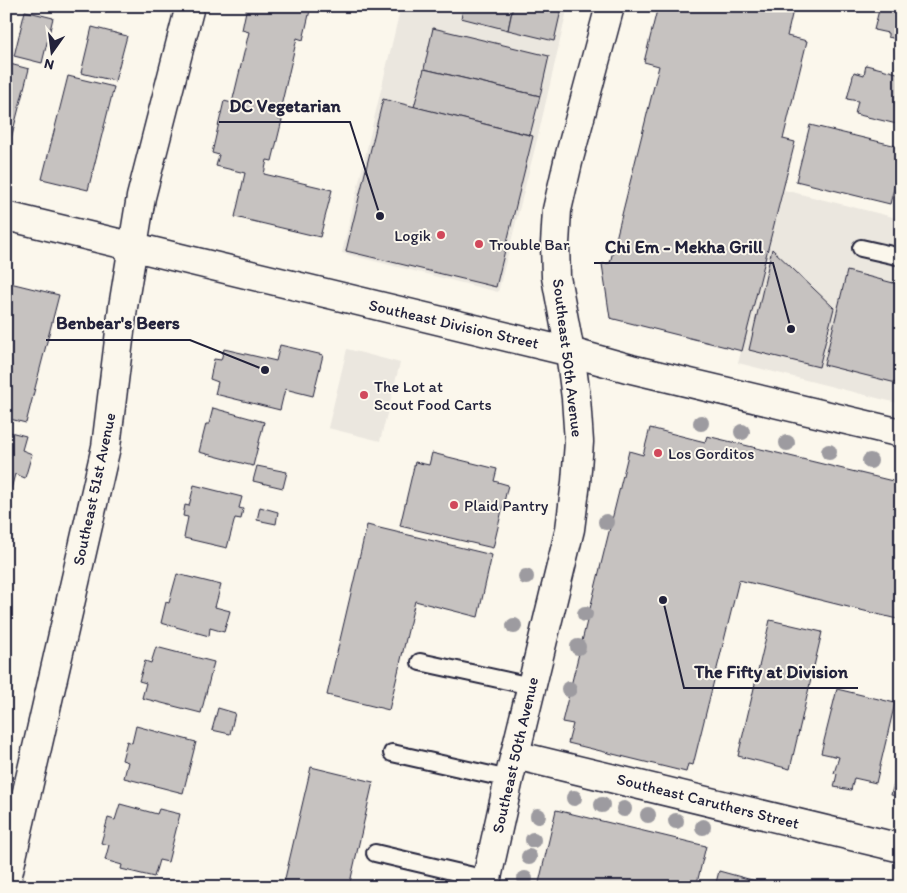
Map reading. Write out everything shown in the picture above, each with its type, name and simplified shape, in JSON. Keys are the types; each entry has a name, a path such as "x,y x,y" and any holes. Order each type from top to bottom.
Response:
{"main road":[{"name":"Southeast 51st Avenue","path":"6,883 106,447 123,307 141,197 190,6"},
{"name":"Southeast 50th Avenue","path":"485,883 570,529 579,442 570,352 556,277 557,210 610,6"},
{"name":"Southeast Division Street","path":"6,216 901,433"},
{"name":"Southeast Caruthers Street","path":"512,767 901,848"}],"lane":[{"path":"861,248 901,257"},
{"path":"420,662 531,686"},
{"path":"392,753 512,767"},
{"path":"375,853 485,883"}],"shaded area":[{"path":"401,6 568,6 538,136 498,292 342,253"},
{"path":"784,190 901,219 901,404 738,363"},
{"name":"The Lot at Scout Food Carts","path":"347,349 400,363 380,441 328,428"}],"building":[{"path":"88,6 108,6 106,12"},
{"path":"247,6 311,6 303,40 297,38 278,119 282,120 272,161 267,160 264,174 332,190 320,237 235,217 245,173 216,166 219,155 212,153 224,101 232,103 249,32 242,30"},
{"path":"464,6 513,6 508,30 461,18"},
{"path":"513,6 562,6 554,41 508,30"},
{"path":"658,6 794,6 787,36 807,41 783,139 795,142 742,351 610,318 602,264 610,263 659,66 644,62"},
{"path":"880,6 901,6 901,40 888,37 888,33 874,30"},
{"path":"25,11 53,18 42,63 14,56"},
{"path":"92,27 127,36 115,81 81,73"},
{"path":"433,28 549,56 540,96 424,69"},
{"path":"6,63 29,69 6,158"},
{"path":"866,65 901,74 901,125 855,114 858,101 847,99 854,72 864,75"},
{"path":"424,69 540,96 530,135 414,107"},
{"path":"68,76 114,87 88,190 42,179"},
{"path":"383,99 533,136 496,287 346,251"},
{"path":"810,125 901,147 901,161 890,204 796,181"},
{"path":"772,249 834,308 819,367 749,350"},
{"path":"847,271 901,285 900,384 824,365"},
{"path":"6,282 59,295 26,423 6,418"},
{"path":"280,345 323,355 313,396 285,389 280,410 215,394 218,382 210,379 214,359 221,360 224,349 276,361"},
{"path":"213,408 264,422 253,466 199,452 206,424 209,424"},
{"path":"650,428 705,442 707,436 901,483 901,620 739,580 693,765 688,764 686,772 568,743 573,724 562,722 629,451 643,455"},
{"path":"6,431 26,436 22,450 32,454 25,478 15,474 10,493 6,492"},
{"name":"Plaid Pantry","path":"432,453 497,469 494,481 508,485 493,548 400,526 415,462 429,465"},
{"path":"257,466 287,472 283,488 253,481"},
{"path":"194,485 242,497 239,508 243,509 241,519 235,518 227,548 184,538 188,517 183,516 185,505 189,506"},
{"path":"260,507 278,512 276,524 257,520"},
{"path":"367,525 492,555 478,617 415,601 389,710 327,695"},
{"path":"177,574 221,585 215,607 230,611 224,632 210,628 209,636 161,623 166,602 169,603"},
{"path":"770,620 822,632 790,769 738,756"},
{"path":"156,647 214,662 201,713 142,698 146,683 139,681 145,661 151,663"},
{"path":"837,689 895,703 876,783 854,778 851,790 834,787 837,774 834,773 839,757 821,753"},
{"path":"218,708 235,713 230,734 212,730"},
{"path":"136,726 196,742 183,793 124,778 128,762 122,760 127,741 132,743"},
{"path":"901,757 901,797 891,795"},
{"path":"311,767 373,782 349,887 283,887"},
{"path":"120,804 157,814 159,809 180,814 168,862 159,860 154,877 121,869 122,865 105,860 109,845 101,843 108,818 115,820"},
{"path":"556,810 706,846 696,887 538,887"},
{"path":"719,871 774,886 774,887 715,887"}],"place":[{"name":"DC Vegetarian","path":"380,216"},
{"name":"Logik","path":"441,235"},
{"name":"Trouble Bar","path":"479,244"},
{"name":"Chi Em - Mekha Grill","path":"791,329"},
{"name":"Benbear's Beers","path":"265,370"},
{"name":"The Lot at Scout Food Carts","path":"364,395"},
{"name":"Los Gorditos","path":"658,453"},
{"name":"Plaid Pantry","path":"454,505"},
{"name":"The Fifty at Division","path":"663,600"}]}
